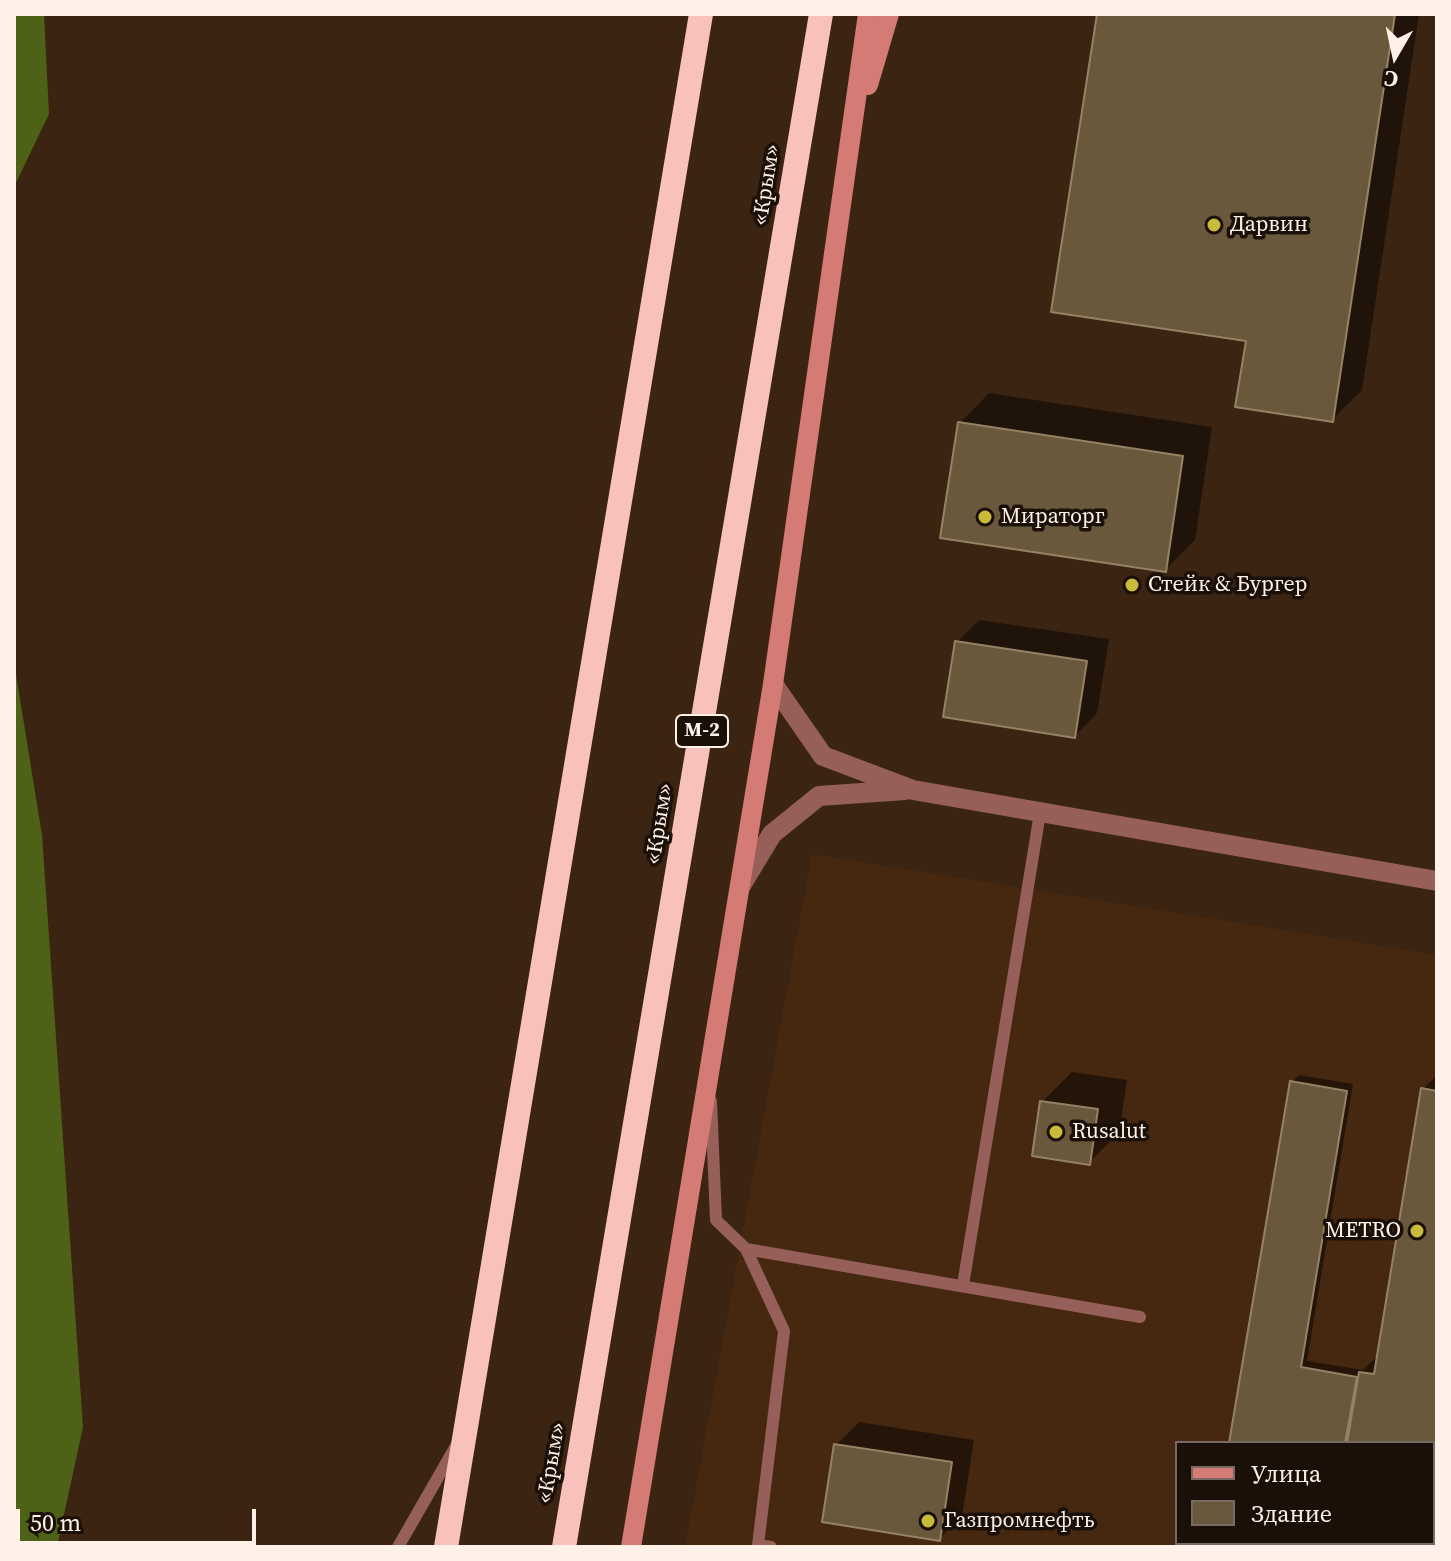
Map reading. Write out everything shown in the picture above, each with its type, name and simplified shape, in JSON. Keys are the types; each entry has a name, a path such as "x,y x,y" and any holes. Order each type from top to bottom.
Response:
{"highway":[{"path":"446,1547 701,14"},
{"name":"«Крым»","path":"564,1547 821,14"}],"main road":[{"path":"631,1547 773,684 868,14"},
{"path":"848,154 889,14"}],"street":[{"path":"773,684 823,756 913,790 1437,881"},
{"path":"738,891 772,834 819,796 913,790"}],"lane":[{"path":"963,1285 1040,813"},
{"path":"710,1073 716,1220 746,1249 784,1331 758,1545 771,1547"},
{"path":"746,1249 1140,1317"},
{"path":"398,1547 465,1430"}],"shaded area":[{"path":"812,854 1437,955 1437,1547 685,1547"}],"green space":[{"path":"14,14 44,14 49,114 14,187"},
{"path":"14,662 42,835 83,1427 57,1547 14,1547"}],"building":[{"name":"Дарвин","path":"1097,14 1395,14 1333,422 1235,407 1246,341 1051,312"},
{"path":"958,422 1183,456 1166,572 940,538"},
{"path":"955,641 1087,661 1075,738 943,717"},
{"path":"1290,1081 1347,1091 1301,1367 1357,1377 1345,1441 1229,1441"},
{"name":"METRO","path":"1421,1088 1437,1091 1437,1547 1346,1547 1435,1545 1435,1441 1347,1441 1359,1372 1374,1374"},
{"path":"1040,1101 1098,1109 1090,1165 1032,1156"},
{"path":"834,1444 952,1462 940,1541 822,1522"},
{"path":"1212,1545 1270,1545 1270,1547"}],"place":[{"name":"Дарвин","path":"1214,225"},
{"name":"Мираторг","path":"985,517"},
{"name":"Стейк & Бургер","path":"1132,585"},
{"name":"Rusalut","path":"1056,1132"},
{"name":"METRO","path":"1417,1231"},
{"name":"Газпромнефть","path":"928,1521"}]}
